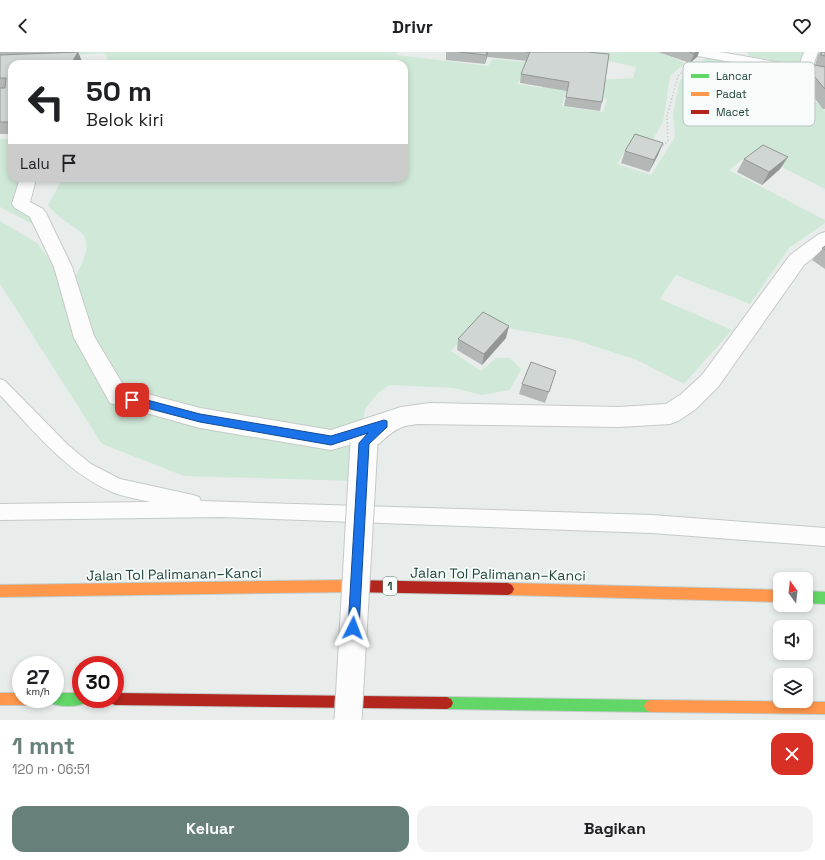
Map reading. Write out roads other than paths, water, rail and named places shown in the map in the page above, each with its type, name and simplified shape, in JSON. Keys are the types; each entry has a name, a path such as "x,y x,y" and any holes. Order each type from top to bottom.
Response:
{"highway":[{"name":"Jalan Tol Palimanan–Kanci","path":"0,591 126,588 415,586 773,596"},
{"path":"813,597 825,598"},
{"path":"124,698 825,708"},
{"path":"0,699 12,699"}],"street":[{"path":"700,52 755,62"},
{"path":"807,62 811,52"},
{"path":"815,73 825,75"},
{"path":"27,182 21,204 37,213 63,267 84,338 118,396 200,418 331,440 384,424 404,415 430,413 619,418 670,414 688,402 710,381 797,260 825,238"},
{"path":"348,720 364,443 384,424"}],"lane":[{"path":"0,385 62,450 85,469 117,486 220,508"},
{"path":"0,512 220,508 652,524 825,537"},
{"path":"477,704 524,720"}]}
